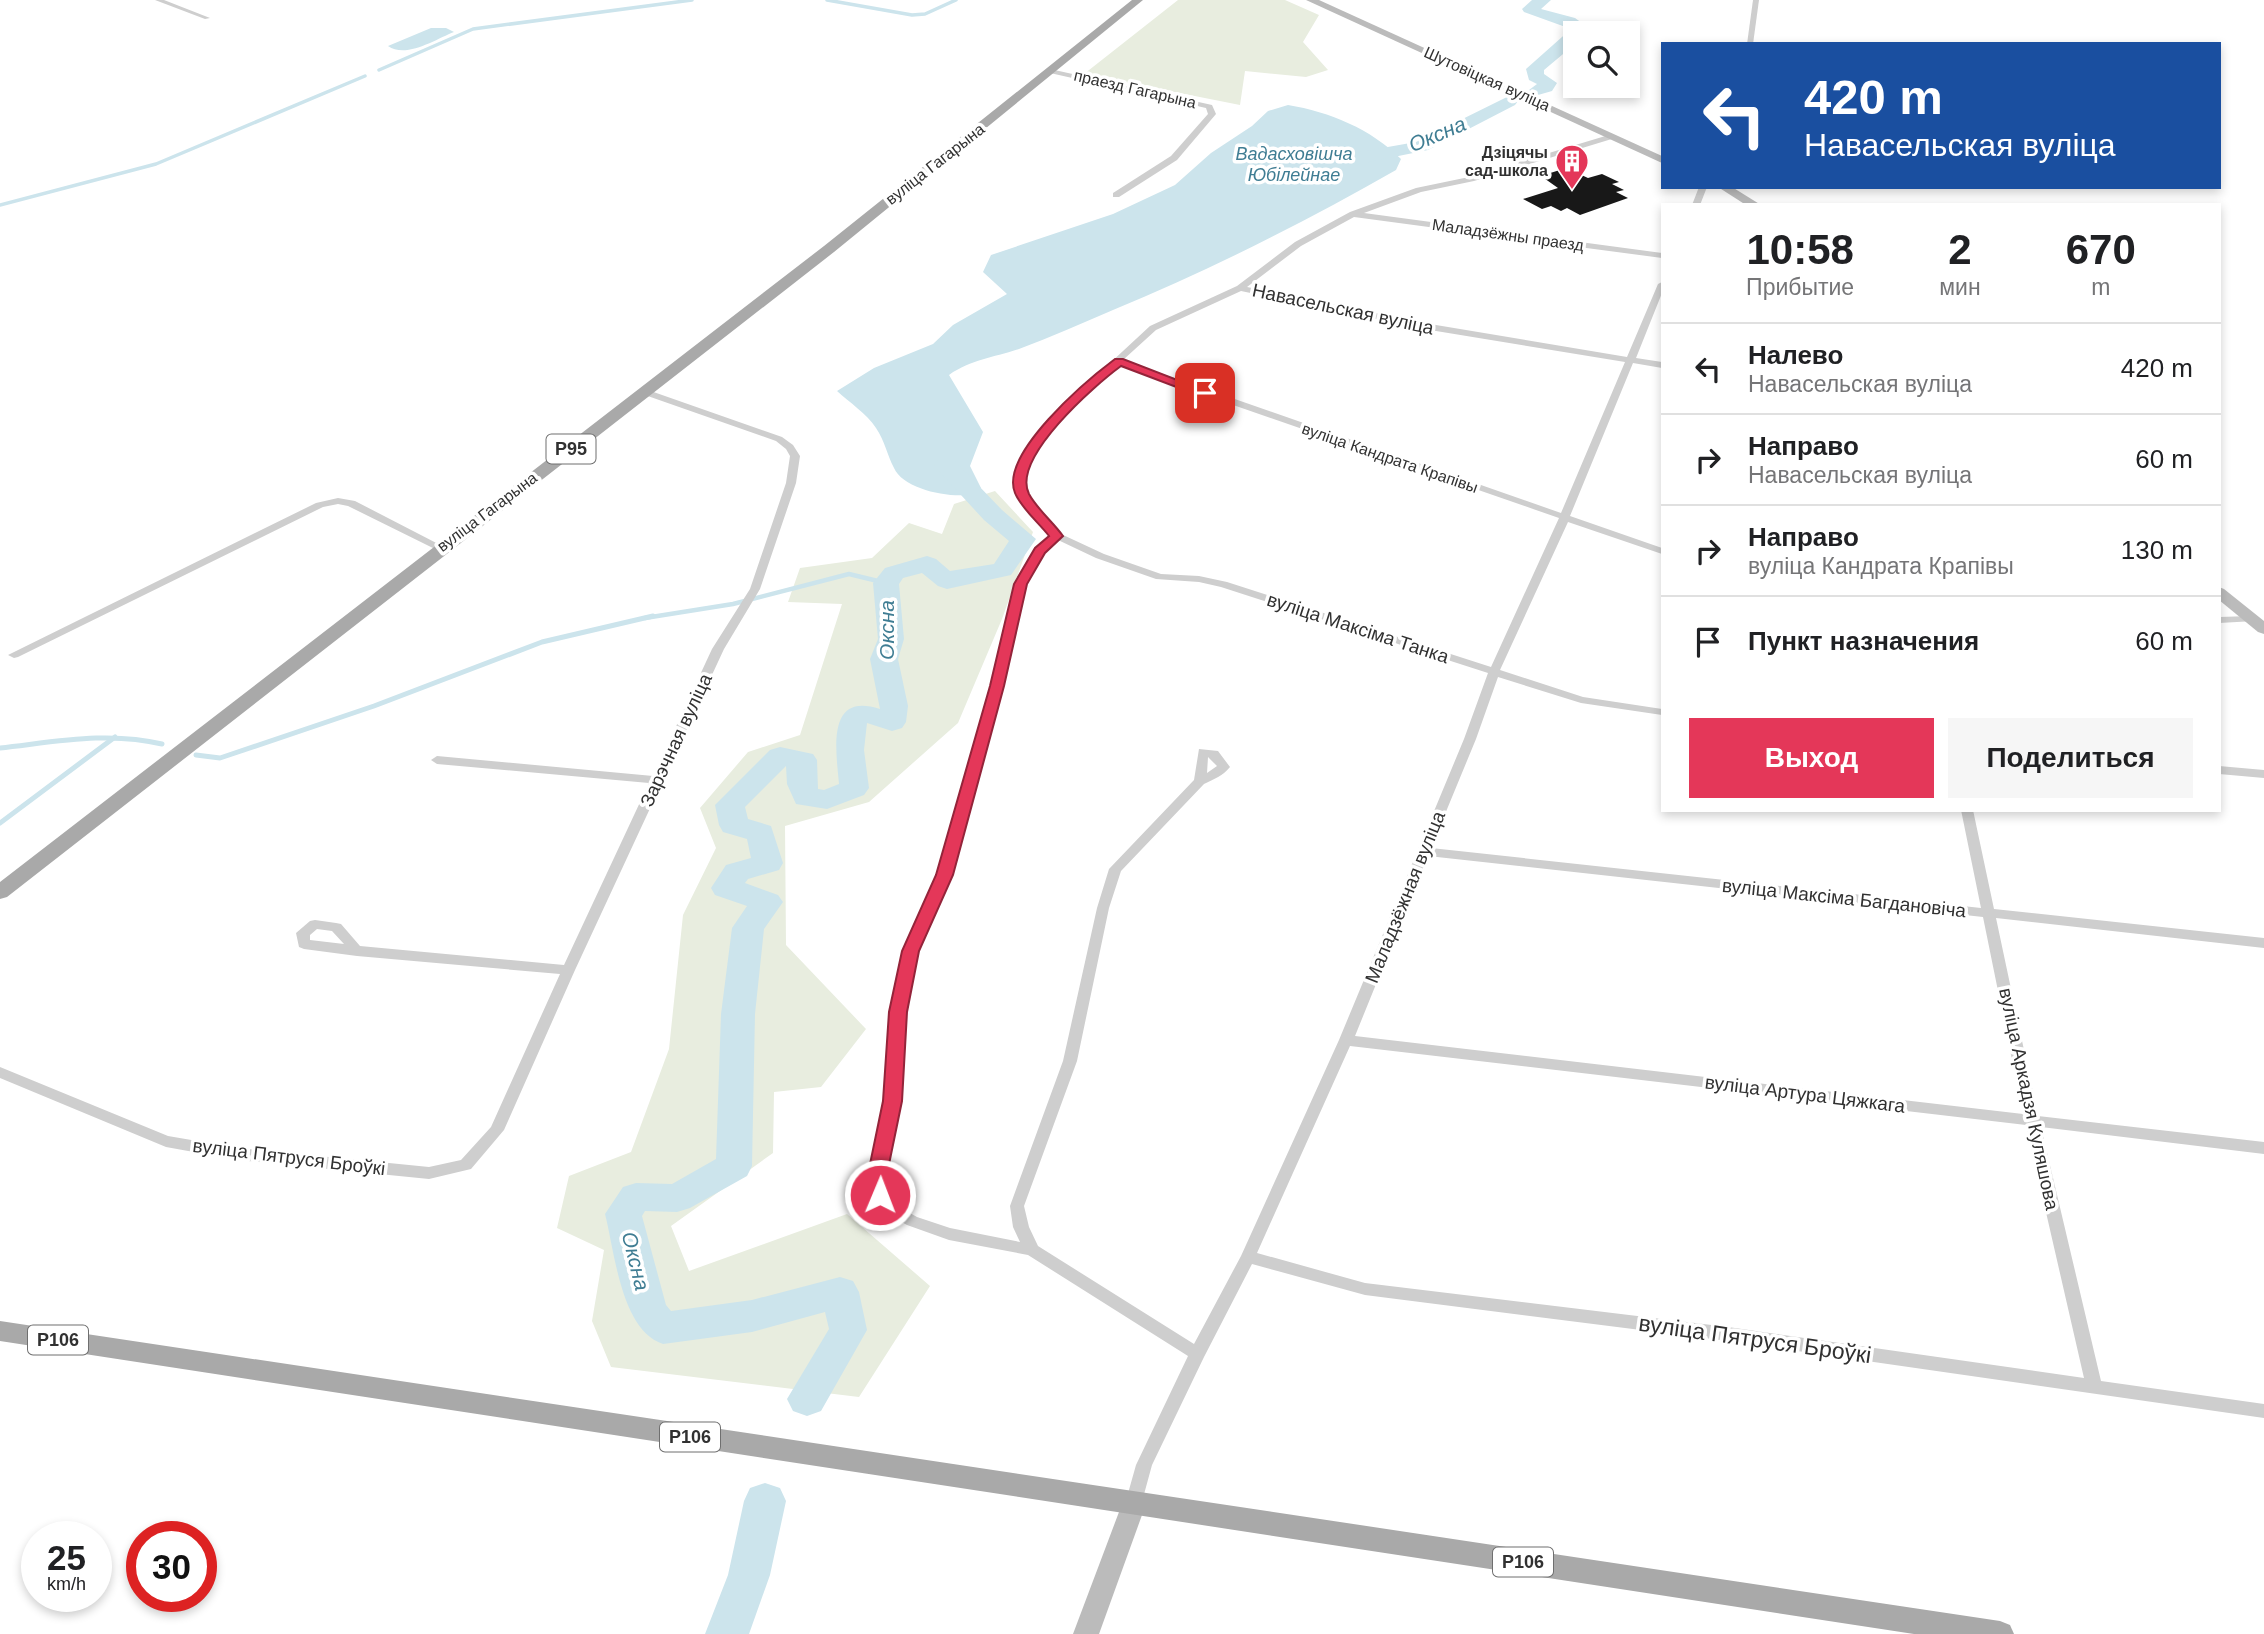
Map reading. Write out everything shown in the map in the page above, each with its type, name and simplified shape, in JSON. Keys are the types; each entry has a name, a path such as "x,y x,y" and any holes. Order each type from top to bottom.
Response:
{"main road":[{"name":"вуліца Гагарына","path":"0,892 645,392 1053,71 1138,0"},
{"name":"Шутовіцкая вуліца","path":"1311,0 1661,160"},
{"path":"1727,189 1751,203"},
{"path":"2221,594 2264,629"},
{"name":"Р106","path":"0,1331 2000,1634"},
{"path":"1087,1634 1134,1504"}],"street":[{"path":"158,0 207,18"},
{"path":"1750,42 1756,0"},
{"name":"праезд Гагарына","path":"1053,71 1209,107 1212,114 1174,158 1116,195"},
{"name":"Маладзёжны праезд","path":"1240,288 1298,244 1353,214 1419,190 1471,179 1612,136"},
{"name":"Маладзёжны праезд","path":"1353,214 1661,256"},
{"name":"Маладзёжная вуліца","path":"1134,1504 1144,1465 1197,1354 1248,1257 1346,1040 1493,672 1564,518 1661,286"},
{"name":"Навасельская вуліца","path":"1057,536 1022,493 1019,477 1032,451 1058,416 1153,328 1240,288 1430,327 1661,365"},
{"name":"вуліца Кандрата Крапівы","path":"1119,362 1661,551"},
{"name":"Зарэчная вуліца","path":"466,1165 497,1130 568,970 718,649 755,589 791,484 795,456 790,447 779,439 645,392"},
{"path":"14,655 320,505 351,503 441,548"},
{"path":"1057,536 1040,550 1020,584 997,686 945,875 911,951 898,1012 892,1101 878,1169 880,1195 889,1208 912,1221 949,1234 1032,1250 1197,1354"},
{"name":"вуліца Максіма Танка","path":"1057,536 1100,556 1160,577 1199,579 1223,584 1581,700 1661,712"},
{"path":"2221,620 2251,619"},
{"path":"437,760 658,780"},
{"path":"2221,770 2264,774"},
{"path":"1032,1250 1021,1227 1017,1206 1070,1061 1103,908 1115,869 1200,781"},
{"name":"вуліца Аркадзя Куляшова","path":"1967,812 2032,1121 2094,1386"},
{"name":"вуліца Максіма Багдановіча","path":"1423,851 2264,943"},
{"path":"356,951 568,970"},
{"name":"вуліца Артура Цяжкага","path":"1346,1040 2264,1148"},
{"name":"вуліца Пятруся Броўкі","path":"0,1072 166,1141 238,1154 429,1173 466,1165"},
{"name":"вуліца Пятруся Броўкі","path":"1248,1257 1365,1289 1728,1334 2264,1411"}],"shaded area":[{"path":"1178,0 1285,0 1319,15 1303,42 1328,70 1306,77 1245,71 1240,105 1084,74"},
{"path":"995,491 1033,532 1002,619 958,723 869,802 785,826 786,945 866,1029 821,1087 774,1092 773,1153 671,1226 689,1271 847,1214 930,1286 859,1397 611,1367 592,1321 604,1250 557,1228 569,1176 631,1152 669,1049 683,915 716,848 700,808 748,752 800,735 842,604 788,602 800,568 872,558 909,523 942,534 954,504"}],"water":[{"path":"431,28 446,28 454,32 412,49 395,49 388,46"},
{"name":"Вадасховішча Юбілейнае","path":"1288,105 1334,117 1377,139 1401,159 1396,170 1292,227 1185,279 1043,340 974,362 949,375 983,432 970,466 981,488 978,493 969,495 945,494 919,488 900,476 872,423 837,391 874,368 933,344 953,325 1007,294 983,272 991,255 1113,214 1175,185 1211,153 1252,126 1268,111"}],"building":[{"name":"Дзіцячы сад-школа","path":"1566,168 1588,178 1602,174 1619,182 1612,184 1624,190 1616,192 1628,198 1580,215 1567,208 1561,211 1551,206 1542,209 1523,199 1558,188 1541,176"}],"waterway":[{"path":"379,70 473,29 692,0"},
{"path":"827,0 912,15 925,14 956,0"},
{"name":"Оксна","path":"1543,0 1530,9 1565,21"},
{"name":"Оксна","path":"1538,90 1546,87 1548,83 1535,76 1535,69 1563,45"},
{"path":"0,205 156,164 365,76"},
{"name":"Оксна","path":"1354,159 1421,146 1509,101"},
{"name":"Оксна","path":"807,1399 848,1330 840,1292 752,1316 663,1328 649,1312 623,1214 636,1197 677,1198 734,1166 738,1014 748,928 767,902 726,888 737,872 768,863 760,833 734,825 730,805 780,756 803,760 802,784 806,797 827,800 854,788 850,750 854,717 865,713 892,722 894,706 884,659 891,639 886,583 894,573 927,564 947,581 960,576 1002,570 1023,539 993,515 946,465"},
{"path":"645,618 733,604 849,574 886,583"},
{"path":"196,755 220,758 374,706 542,642 653,616"},
{"path":"0,748 114,738"},
{"path":"0,823 114,738"},
{"path":"114,738 162,744"},
{"name":"Оксна","path":"727,1634 749,1575 765,1501"}],"place":[{"name":"Дзіцячы сад-школа","path":"1572,191"}],"route":[{"path":"880,1195 878,1169 892,1101 898,1012 911,951 945,875 997,686 1020,584 1040,550 1057,536 1022,493 1019,477 1032,451 1058,416 1092,382 1119,362 1205,393"}]}
